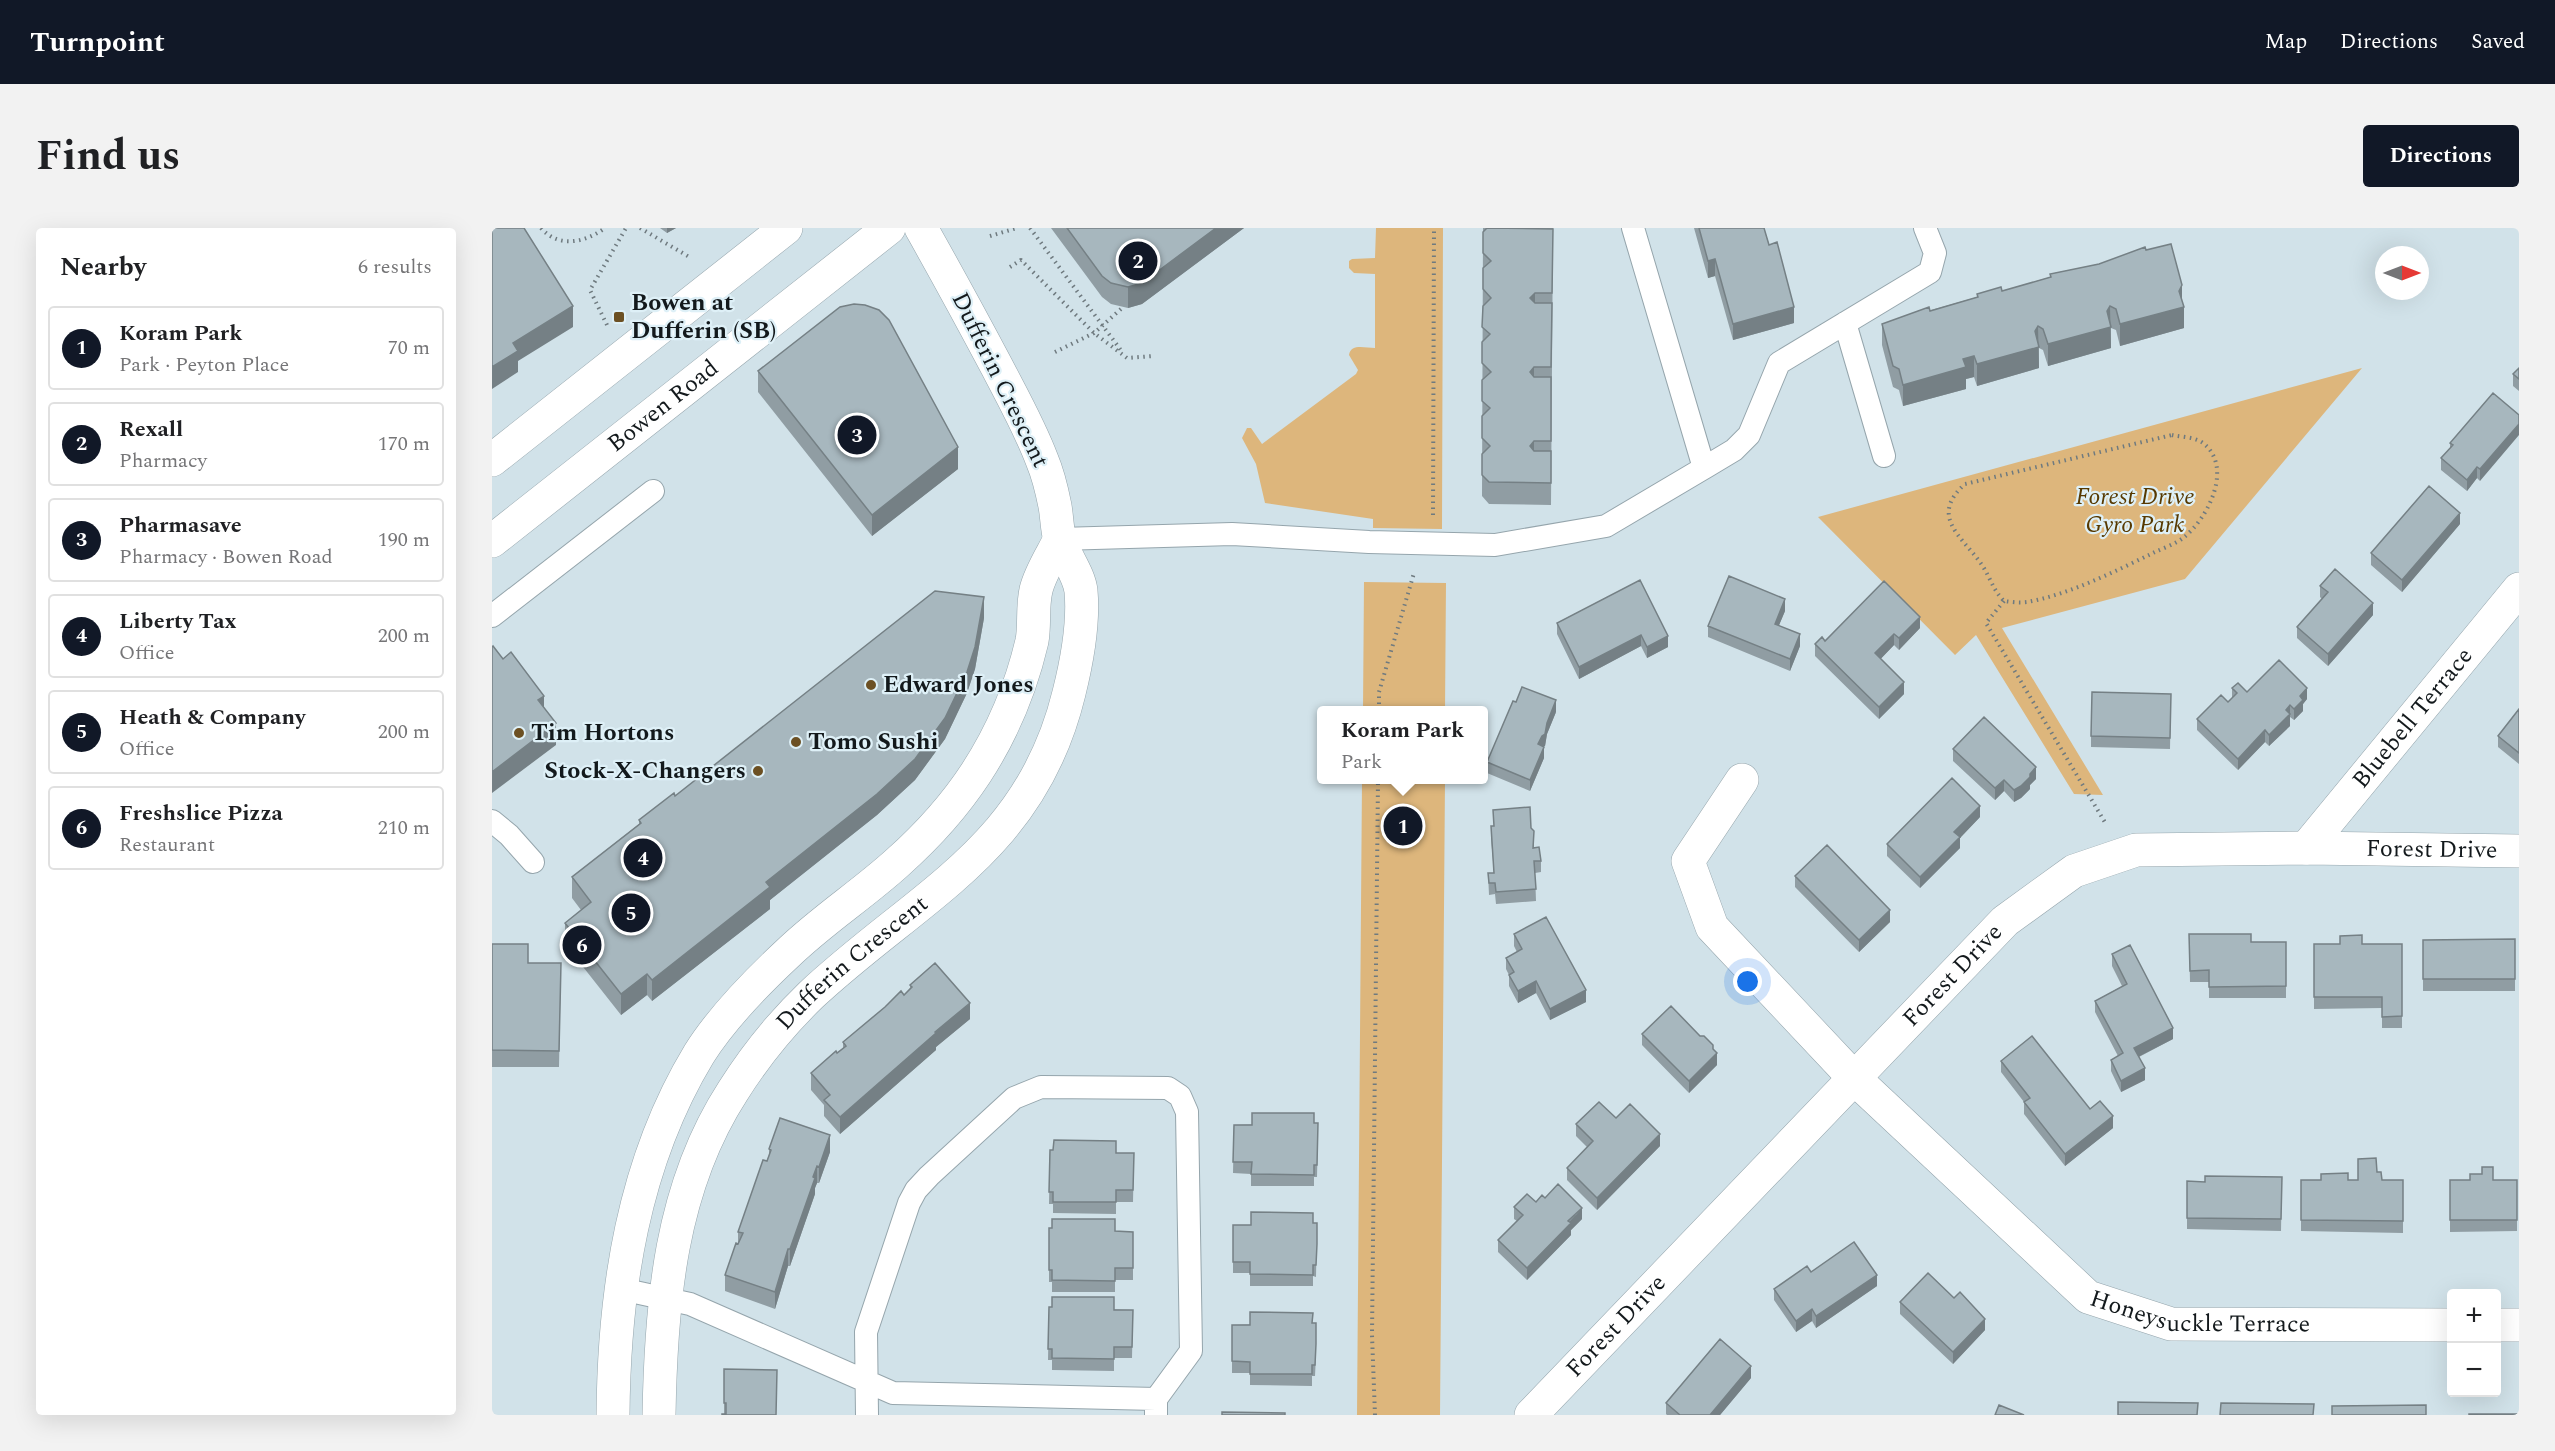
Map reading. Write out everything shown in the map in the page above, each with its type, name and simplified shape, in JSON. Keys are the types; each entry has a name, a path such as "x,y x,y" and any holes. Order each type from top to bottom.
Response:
{"street":[{"path":"492,460 786,228"},
{"name":"Bowen Road","path":"492,542 889,228"},
{"name":"Dufferin Crescent","path":"658,1415 664,1299 674,1237 685,1195 700,1155 732,1092 752,1063 811,996 949,882 989,844 1014,814 1036,780 1054,744 1075,670 1080,628 1081,588 1060,539 1054,501 1044,464 1032,435 921,228"},
{"name":"Dufferin Crescent","path":"613,1415 615,1354 630,1228 647,1167 676,1099 700,1053 741,1000 788,953 898,863 927,833 975,774 1001,729 1019,686 1032,639 1036,589 1060,539"},
{"name":"Bluebell Terrace","path":"2306,848 2519,589"},
{"name":"Honeysuckle Terrace","path":"1742,780 1688,861 1712,927 1855,1079 2088,1297 2171,1324 2447,1325"},
{"name":"Forest Drive","path":"1530,1415 2005,921 2074,871 2136,850 2306,848 2519,851"},
{"path":"2501,1325 2519,1325"}],"lane":[{"path":"1633,228 1704,468"},
{"path":"1060,539 1232,534 1369,542 1495,545 1606,526 1734,450 1749,435 1779,363 1930,272 1935,253 1926,228"},
{"path":"1845,323 1884,456"},
{"path":"492,616 653,491"},
{"path":"492,821 509,835 533,862"},
{"path":"621,1290 690,1304 865,1382 893,1393 1156,1407 1191,1351 1187,1112 1180,1096 1168,1089 1041,1086 1014,1098 929,1176 916,1190 909,1203 866,1332 865,1382 867,1415"}],"path":[{"path":"542,228 554,239 565,242 593,236 605,228"},
{"path":"609,330 590,290 626,228"},
{"path":"640,228 695,261"},
{"path":"990,236 1017,228"},
{"path":"1029,228 1127,358"},
{"path":"1379,706 1379,692 1423,543 1432,522 1434,228"},
{"path":"1010,267 1021,260 1094,333 1127,358 1153,356"},
{"path":"1055,352 1094,333 1122,308"},
{"path":"2172,435 2201,442 2211,452 2216,463 2217,476 2213,494 2198,523 2182,539 2133,563 2055,594 2025,602 2004,600 1998,595 1983,566 1951,526 1948,515 1950,504 1956,492 1965,484 2172,435"},
{"path":"2004,600 1986,623 2124,854"},
{"path":"1375,1415 1372,1335 1378,784"}],"green space":[{"path":"1376,228 1443,228 1442,529 1373,528 1373,519 1265,503 1256,464 1242,438 1247,428 1251,428 1262,444 1356,374 1358,370 1349,355 1352,349 1375,348 1375,274 1354,273 1349,268 1349,261 1375,258"},
{"name":"Forest Drive Gyro Park","path":"2362,368 2185,579 2002,628 2103,795 2074,794 1976,635 1955,655 1818,517"},
{"path":"1364,582 1446,583 1445,706 1363,706"},
{"path":"1362,784 1445,784 1440,1415 1357,1415"}],"building":[{"path":"492,228 524,228 573,306 513,343 518,351 492,367"},
{"path":"1067,228 1216,228 1142,283 1128,287 1111,283 1102,276"},
{"path":"1487,228 1553,229 1552,293 1535,293 1530,298 1535,303 1552,303 1551,367 1534,367 1530,372 1534,377 1551,377 1551,441 1534,441 1530,446 1534,451 1551,451 1551,483 1489,482 1482,475 1482,454 1490,446 1482,438 1482,416 1490,408 1482,401 1482,380 1491,372 1482,363 1482,342 1490,334 1482,327 1483,306 1491,298 1483,289 1483,268 1491,261 1483,253 1483,232"},
{"path":"1699,228 1764,228 1769,245 1777,242 1794,307 1733,324 1715,259 1708,261"},
{"path":"2171,244 2182,285 2179,291 2184,307 2120,324 2116,309 2110,306 2107,311 2111,327 2048,344 2043,329 2038,326 2035,331 2039,347 1977,364 1974,356 1963,359 1966,367 1903,385 1899,369 1893,366 1882,324 1929,307 1930,311 1978,297 1977,294 2001,287 2002,291 2051,277 2050,274 2099,264 2145,247 2146,250"},
{"path":"854,304 879,310 889,320 958,447 872,515 758,371 840,307"},
{"path":"2519,368 2519,379 2513,374"},
{"path":"2493,393 2519,415 2519,424 2480,469 2477,467 2467,480 2441,458 2453,445 2450,443"},
{"path":"2429,486 2460,513 2402,580 2371,553"},
{"path":"2335,569 2373,603 2328,654 2297,627 2328,592 2320,586"},
{"path":"1729,576 1785,599 1775,624 1800,634 1790,659 1708,626"},
{"path":"1640,580 1668,636 1647,647 1641,635 1579,667 1557,623"},
{"path":"1884,581 1920,617 1899,638 1894,634 1875,653 1904,682 1879,707 1815,644 1822,637 1825,641"},
{"path":"935,591 984,597 975,647 967,672 945,718 915,759 877,794 766,882 770,887 652,980 647,974 621,994 565,923 591,902 572,877 641,823 639,820 674,793 675,796"},
{"name":"Tim Hortons","path":"492,647 503,659 511,652 544,696 538,700 556,723 492,772"},
{"path":"2279,660 2307,688 2300,696 2303,700 2294,709 2290,705 2286,710 2290,714 2269,735 2265,730 2238,759 2197,719 2221,695 2228,702 2237,693 2232,688 2238,683 2247,692"},
{"path":"1522,687 1556,700 1545,734 1538,744 1544,747 1530,780 1488,762 1513,701 1516,702"},
{"path":"2092,692 2171,694 2170,738 2091,736"},
{"path":"2519,709 2519,753 2498,736"},
{"path":"1984,717 2036,767 2030,777 2014,790 2004,780 1995,788 1953,749"},
{"path":"1952,778 1980,806 1954,832 1960,837 1920,877 1887,844"},
{"path":"1530,807 1531,828 1534,831 1533,848 1539,847 1541,861 1534,861 1536,889 1496,892 1495,883 1489,883 1488,873 1494,873 1491,826 1494,826 1493,810"},
{"path":"1827,845 1890,910 1859,940 1795,876"},
{"path":"1546,917 1586,990 1550,1009 1536,981 1518,991 1509,975 1514,972 1506,958 1522,949 1514,934"},
{"path":"2189,934 2251,934 2251,942 2286,942 2286,986 2209,987 2209,970 2190,971"},
{"path":"2362,935 2362,944 2402,944 2402,1016 2382,1017 2382,997 2314,997 2314,944 2340,944 2340,936"},
{"path":"2515,939 2515,979 2423,979 2423,940"},
{"path":"492,944 528,944 528,963 561,963 559,1051 492,1050"},
{"path":"2130,945 2173,1028 2134,1048 2145,1068 2121,1081 2111,1060 2123,1053 2095,1001 2127,984 2112,954"},
{"path":"935,963 970,1003 840,1117 824,1100 830,1095 811,1073 836,1051 837,1053 846,1046 843,1042 901,991 904,995 912,987 910,985"},
{"path":"1671,1006 1700,1036 1704,1036 1713,1045 1717,1053 1689,1081 1642,1034"},
{"path":"2032,1036 2090,1109 2100,1101 2113,1116 2065,1154 2024,1102 2030,1098 2001,1061"},
{"path":"1599,1102 1616,1118 1630,1104 1660,1134 1597,1198 1567,1168 1593,1141 1576,1124"},
{"path":"1252,1113 1314,1113 1314,1123 1318,1123 1317,1165 1314,1165 1314,1175 1251,1174 1252,1162 1233,1162 1234,1125 1252,1125"},
{"path":"780,1118 830,1135 819,1167 817,1166 813,1177 815,1178 790,1249 788,1249 775,1292 725,1275 736,1243 738,1244 743,1233 738,1232 763,1160 767,1161"},
{"path":"1054,1140 1116,1141 1116,1153 1134,1153 1133,1190 1116,1190 1116,1202 1053,1202 1053,1192 1049,1192 1050,1150 1053,1150"},
{"path":"2376,1158 2377,1172 2381,1172 2382,1180 2403,1180 2403,1221 2301,1220 2301,1180 2321,1180 2321,1174 2348,1173 2348,1180 2358,1180 2358,1159"},
{"path":"2482,1167 2493,1167 2493,1180 2517,1180 2517,1220 2450,1220 2450,1180 2470,1180 2470,1174 2482,1174"},
{"path":"2205,1176 2282,1177 2281,1219 2187,1218 2187,1181 2205,1182"},
{"path":"1558,1184 1582,1208 1568,1221 1571,1223 1527,1268 1498,1240 1523,1215 1514,1207 1527,1194 1536,1202 1542,1195 1545,1198"},
{"path":"1251,1212 1313,1213 1313,1223 1317,1223 1317,1244 1313,1275 1250,1274 1250,1262 1233,1262 1233,1225 1251,1225"},
{"path":"1052,1219 1115,1219 1115,1231 1133,1232 1133,1268 1115,1268 1115,1281 1052,1280 1052,1270 1049,1270 1049,1228 1052,1228"},
{"path":"1854,1242 1877,1275 1816,1316 1812,1309 1796,1321 1774,1289 1807,1266 1811,1272"},
{"path":"1928,1273 1954,1298 1960,1292 1985,1319 1953,1352 1900,1302"},
{"path":"1052,1297 1114,1297 1114,1310 1133,1310 1132,1347 1114,1347 1114,1359 1052,1358 1052,1349 1048,1349 1049,1307 1052,1307"},
{"path":"1250,1312 1313,1313 1312,1323 1316,1323 1316,1344 1312,1374 1250,1374 1250,1362 1232,1361 1232,1325 1250,1325"},
{"path":"1720,1339 1751,1366 1710,1415 1680,1415 1666,1403"},
{"path":"724,1369 777,1370 776,1415 722,1415 726,1414"},
{"path":"2118,1402 2198,1403 2197,1415 2118,1415"},
{"path":"2221,1403 2314,1404 2313,1415 2220,1415"},
{"path":"1999,1405 2024,1415 1995,1415"},
{"path":"2426,1405 2426,1415 2332,1415 2332,1406"},
{"path":"1222,1412 1285,1413 1285,1415 1222,1415"},
{"path":"2519,1414 2519,1415 2469,1415"}],"place":[{"name":"Rexall","path":"1138,261"},
{"name":"Bowen at Dufferin (SB)","path":"619,317"},
{"name":"Pharmasave","path":"857,435"},
{"name":"Edward Jones","path":"871,685"},
{"name":"Tim Hortons","path":"519,733"},
{"name":"Tomo Sushi","path":"796,742"},
{"name":"Stock-X-Changers","path":"758,771"},
{"name":"Koram Park","path":"1403,826"},
{"name":"Liberty Tax","path":"643,858"},
{"name":"Heath & Company","path":"631,913"},
{"name":"Freshslice Pizza","path":"582,945"}]}
